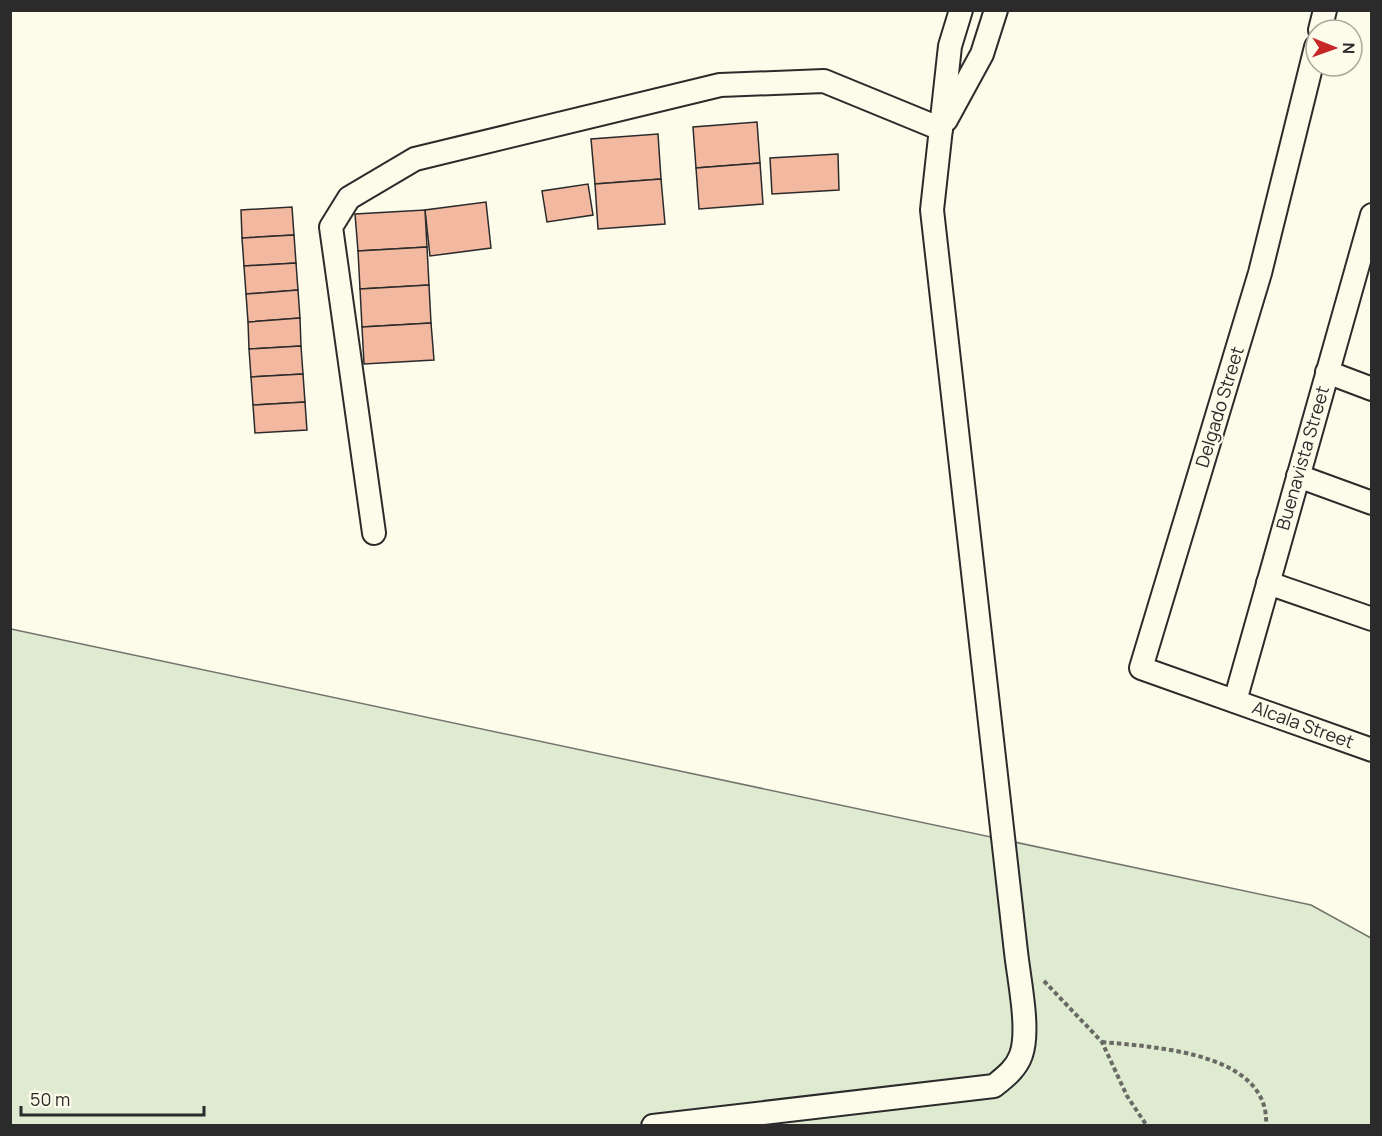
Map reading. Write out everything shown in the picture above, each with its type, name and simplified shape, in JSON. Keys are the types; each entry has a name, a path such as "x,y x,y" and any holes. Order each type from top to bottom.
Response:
{"street":[{"path":"653,1125 994,1086 1011,1073 1022,1054 1024,1030 1016,952 932,210 950,46 961,10"},
{"path":"941,129 982,54 996,10"},
{"name":"Delgado Street","path":"1235,701 1141,668 1260,273 1308,78"},
{"path":"374,533 330,227 349,198 415,159 720,85 824,81 941,129"},
{"name":"Buenavista Street","path":"1235,701 1328,372 1362,283 1371,215"},
{"path":"1328,372 1371,389"},
{"path":"1298,476 1371,503"},
{"path":"1268,583 1371,619"},
{"name":"Alcala Street","path":"1235,701 1371,750"}],"path":[{"path":"1016,952 1102,1042 1127,1096 1147,1125"},
{"path":"1102,1042 1188,1051 1233,1070 1259,1090 1266,1125"}],"green space":[{"path":"11,629 1311,905 1371,938 1371,1125 11,1126"}],"building":[{"path":"757,122 760,163 696,168 693,127"},
{"path":"658,134 661,179 595,184 591,139"},
{"path":"838,154 839,190 772,194 770,158"},
{"path":"760,163 763,204 699,209 696,168"},
{"path":"661,179 665,224 598,229 595,184"},
{"path":"588,184 593,215 547,222 542,191"},
{"path":"486,202 491,248 430,256 425,210"},
{"path":"292,207 294,235 242,238 241,210"},
{"path":"425,210 427,247 358,251 355,214"},
{"path":"294,235 296,263 244,266 242,238"},
{"path":"427,247 429,285 360,289 358,251"},
{"path":"296,263 298,290 246,294 244,266"},
{"path":"429,285 431,323 362,327 360,289"},
{"path":"298,290 300,318 248,322 246,294"},
{"path":"300,318 301,346 249,349 248,322"},
{"path":"431,323 434,360 364,364 362,327"},
{"path":"301,346 303,374 251,377 249,349"},
{"path":"303,374 305,402 253,405 251,377"},
{"path":"305,402 307,430 255,433 253,405"}]}
